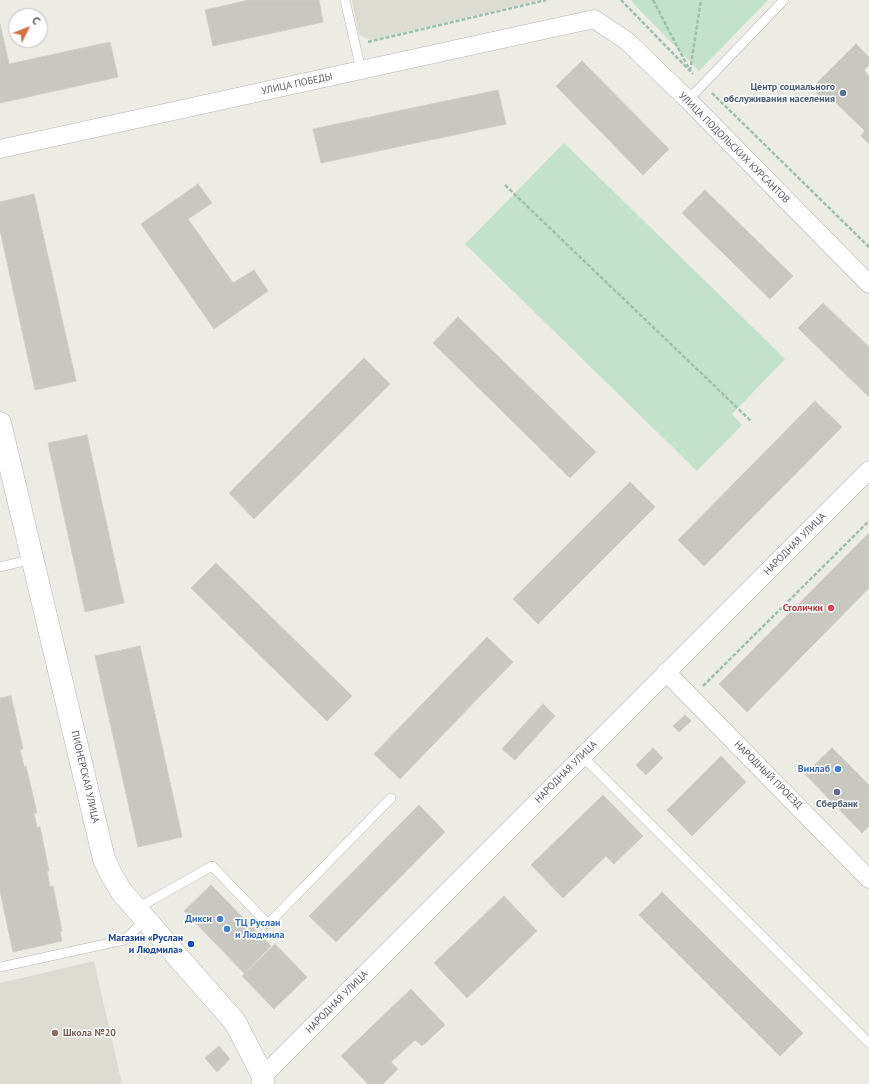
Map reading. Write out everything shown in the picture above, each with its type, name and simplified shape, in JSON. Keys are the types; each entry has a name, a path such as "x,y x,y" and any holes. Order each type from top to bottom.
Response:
{"street":[{"name":"УЛИЦА ПОБЕДЫ","path":"0,149 594,19"},
{"name":"УЛИЦА ПОДОЛЬСКИХ КУРСАНТОВ","path":"594,19 626,40 688,100 869,284"},
{"name":"ПИОНЕРСКАЯ УЛИЦА","path":"0,423 104,859 121,891 234,1022 263,1080"},
{"name":"НАРОДНАЯ УЛИЦА","path":"263,1080 582,756 869,470"},
{"name":"НАРОДНЫЙ ПРОЕЗД","path":"666,672 869,878"}],"lane":[{"path":"345,0 362,70"},
{"path":"688,100 784,0"},
{"path":"0,567 33,559"},
{"path":"582,756 869,1043"},
{"path":"0,967 124,940 141,914 212,866 268,924 391,798"}],"path":[{"path":"356,45 546,0"},
{"path":"621,0 703,84 869,247"},
{"path":"653,0 690,71"},
{"path":"690,71 701,0"},
{"path":"505,185 752,422"},
{"path":"691,698 869,521"}],"shaded area":[{"path":"352,0 540,0 372,40 359,35"},
{"name":"Школа №20","path":"94,961 122,1084 0,1084 0,983"}],"green space":[{"path":"631,0 768,0 699,71"},
{"path":"564,143 785,359 732,414 742,425 697,471 465,244"}],"building":[{"path":"249,0 319,0 323,22 213,46 205,10"},
{"path":"0,24 9,64 110,42 118,77 0,103"},
{"name":"Центр социального обслуживания населения","path":"856,44 869,57 869,65 864,70 869,76 869,144 861,136 865,131 832,99 828,104 812,88"},
{"path":"582,61 669,149 643,175 556,86"},
{"path":"498,90 506,124 321,163 313,129"},
{"path":"198,184 212,203 188,219 233,283 254,270 268,291 214,329 141,224"},
{"path":"705,190 793,276 770,299 682,213"},
{"path":"34,194 76,381 35,390 0,230 0,202"},
{"path":"823,303 869,347 869,397 798,328"},
{"path":"458,317 596,452 570,478 433,343"},
{"path":"364,358 390,384 254,519 229,493"},
{"path":"815,401 842,427 704,566 678,540"},
{"path":"87,435 124,603 85,612 48,443"},
{"path":"630,482 655,507 538,624 513,599"},
{"path":"869,533 869,588 747,712 719,684"},
{"path":"216,563 352,696 327,721 191,588"},
{"path":"487,637 513,662 400,779 374,754"},
{"path":"140,646 182,837 138,847 95,656"},
{"path":"11,696 23,749 20,749 24,767 26,766 37,813 34,813 37,827 40,827 49,871 47,871 50,887 53,886 62,931 60,932 62,941 13,952 0,891 0,698"},
{"path":"543,704 555,716 515,760 502,749"},
{"path":"685,715 691,721 679,732 673,726"},
{"path":"653,748 663,758 646,775 636,765"},
{"path":"832,748 869,785 869,826 862,833 805,774"},
{"path":"721,756 746,782 692,836 667,810"},
{"path":"603,795 643,836 614,864 606,856 563,898 531,865"},
{"path":"419,805 445,832 336,942 309,916"},
{"name":"ТЦ Руслан и Людмила","path":"211,885 271,946 244,973 184,911"},
{"path":"662,892 803,1033 780,1056 639,915"},
{"path":"504,896 537,931 467,998 434,963"},
{"path":"275,944 307,977 274,1009 242,976"},
{"path":"411,989 445,1025 422,1046 415,1040 391,1062 398,1069 383,1084 368,1084 341,1056"},
{"path":"219,1046 230,1059 217,1072 205,1058"}],"place":[{"name":"Центр социального обслуживания населения","path":"843,93"},
{"name":"Столички","path":"831,608"},
{"name":"Винлаб","path":"838,769"},
{"name":"Сбербанк","path":"837,792"},
{"name":"Дикси","path":"220,919"},
{"name":"ТЦ Руслан и Людмила","path":"227,929"},
{"name":"Магазин «Руслан и Людмила»","path":"191,944"},
{"name":"Школа №20","path":"55,1033"}]}
